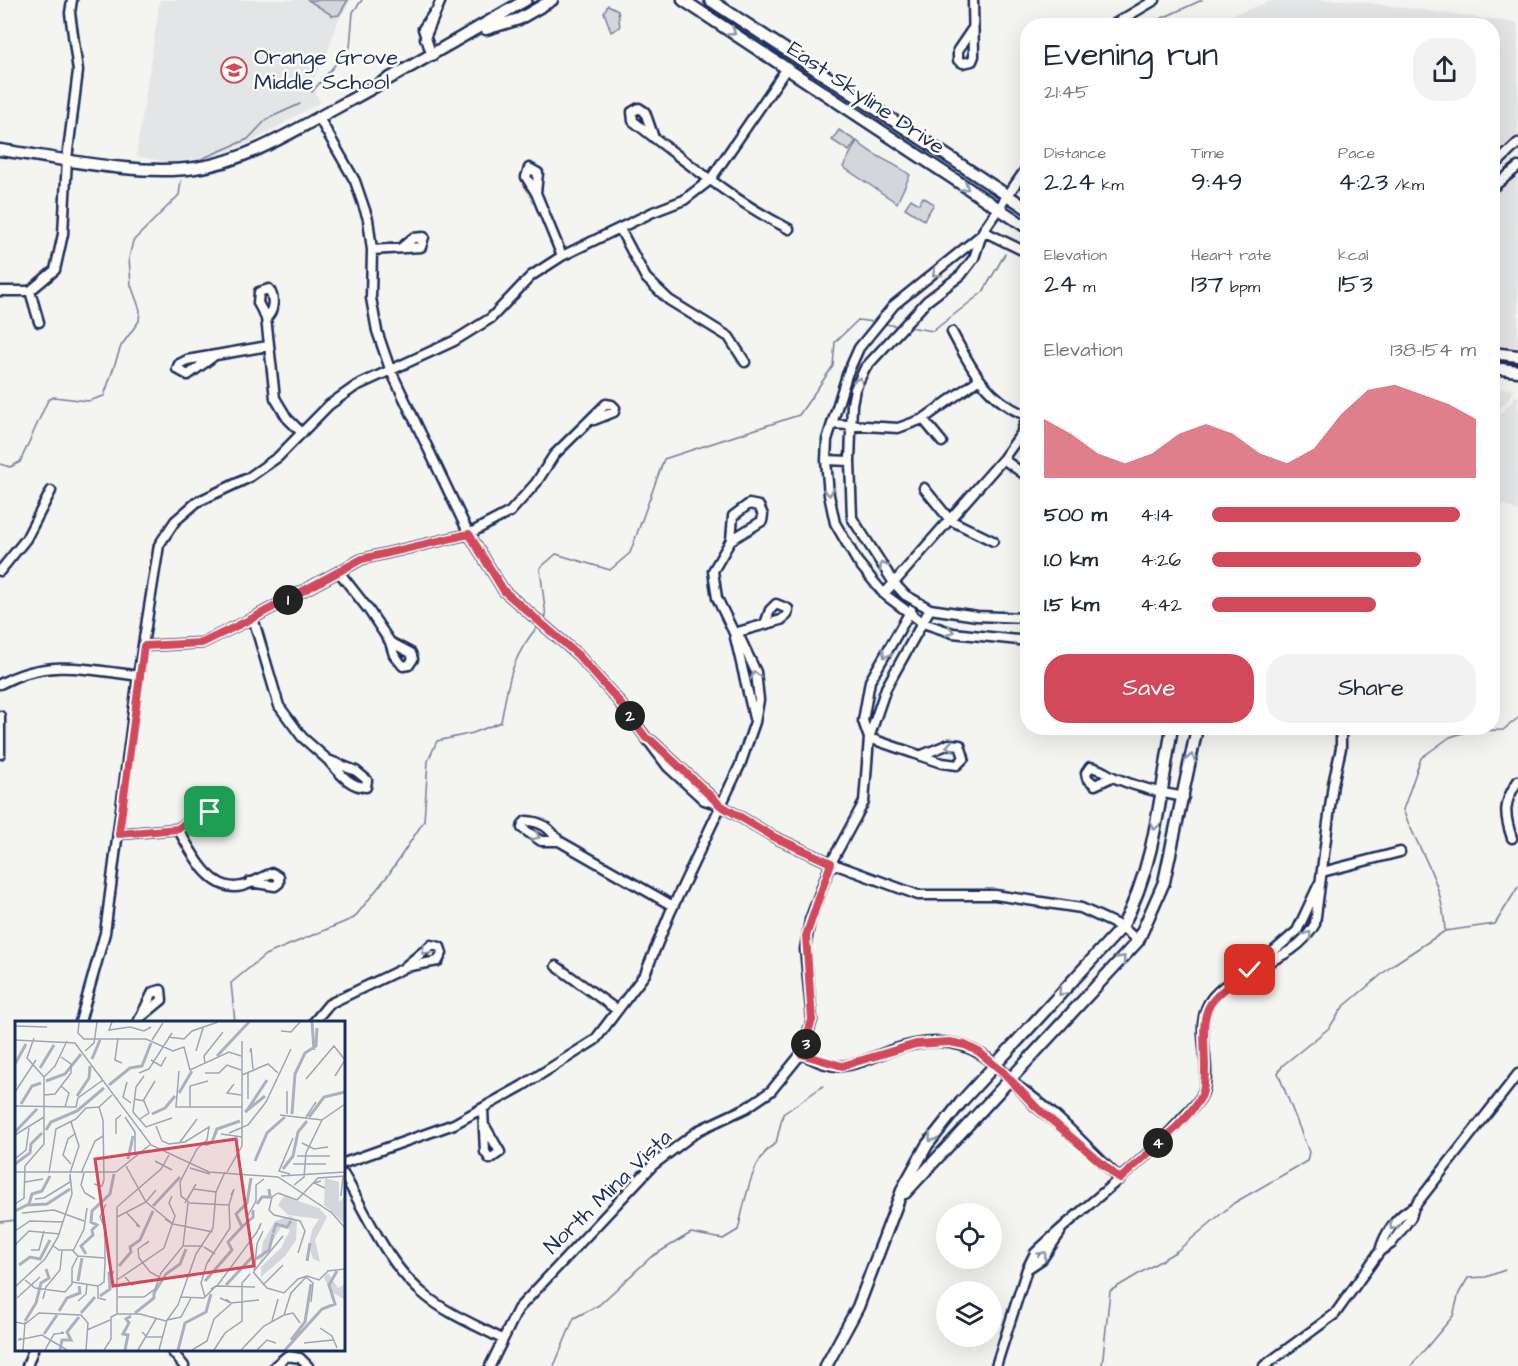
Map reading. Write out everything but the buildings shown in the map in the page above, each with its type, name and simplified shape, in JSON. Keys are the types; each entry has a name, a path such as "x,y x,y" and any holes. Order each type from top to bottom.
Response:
{"main road":[{"path":"0,150 145,169 195,168 234,159 266,146 319,118 475,32 526,0"},
{"path":"475,32 519,19 552,0"},
{"name":"East Skyline Drive","path":"683,0 1020,223"},
{"name":"East Skyline Drive","path":"710,0 1020,204"},
{"path":"831,98 838,93 843,93 888,123 911,132"},
{"path":"1500,354 1518,356"},
{"path":"1500,369 1518,371"},
{"path":"826,1366 864,1294 909,1176 934,1135 1122,927 1135,902 1149,859 1171,735"},
{"path":"901,1198 1014,1082 1138,941 1164,882 1196,735"}],"street":[{"path":"0,291 30,291 55,270 63,234 67,159 78,71 70,13 72,0"},
{"path":"432,56 423,26 441,0"},
{"path":"973,0 974,28"},
{"path":"1125,18 1155,0"},
{"path":"81,1021 103,945 138,676 159,545 175,521 197,502 256,472 278,457 329,405 356,386 454,341 483,322 531,276 562,256 653,212 684,200 710,180 787,68"},
{"path":"319,118 355,181 368,219 372,250 371,298 377,331 390,369 469,534 504,591 578,655 617,699 673,772 704,800 720,805 774,837 831,863 918,895 995,895 1081,908 1122,927 1138,941"},
{"path":"654,138 758,213 789,229"},
{"path":"1500,160 1518,143"},
{"path":"1500,182 1518,167"},
{"path":"1020,178 982,233 969,266 953,283 927,301 865,368 855,389 850,461 852,518 894,583 916,603 930,609 977,616 1020,618"},
{"path":"537,193 562,256"},
{"path":"620,229 646,278 669,300 729,337 745,362"},
{"path":"982,233 1020,250"},
{"path":"982,233 919,287 894,305 859,348 832,424 826,460 836,523 857,561 884,594 923,623 953,633 1020,640"},
{"path":"372,250 401,248"},
{"path":"919,287 927,301"},
{"path":"30,291 39,322"},
{"path":"266,318 275,398 287,418 302,433"},
{"path":"952,332 978,380 1009,409 1020,413"},
{"path":"214,356 268,346"},
{"path":"832,424 898,428 923,419 978,380"},
{"path":"923,419 942,442"},
{"path":"144,646 202,643 362,559 469,534 510,512 536,483 554,455 572,436 594,420"},
{"path":"884,594 1003,459 1020,435"},
{"path":"1003,459 1020,471"},
{"path":"826,460 850,461"},
{"path":"924,488 950,520 993,541"},
{"path":"0,571 26,539 51,491"},
{"path":"345,1163 454,1124 483,1109 595,1040 645,974 740,765 755,722 734,632 717,598 713,571 731,540 733,516 749,504 759,506 764,515 762,521 731,540"},
{"path":"836,523 852,518"},
{"path":"339,572 390,642"},
{"name":"North Mina Vista","path":"869,738 862,721 870,681 916,603"},
{"name":"North Mina Vista","path":"490,1366 501,1339 525,1300 653,1166 707,1125 746,1108 771,1091 801,1054 812,1020 806,936 831,863 864,802 869,738 886,688 930,609"},
{"path":"253,618 279,706 302,737 328,760"},
{"path":"734,632 765,624"},
{"path":"0,684 20,673 44,667 80,668 138,676"},
{"path":"0,716 0,754"},
{"path":"1263,963 1297,931 1319,884 1341,748 1341,735"},
{"path":"869,738 922,755"},
{"path":"1112,777 1160,793 1184,797"},
{"path":"1512,838 1505,810 1506,799 1518,781"},
{"path":"119,834 178,829 192,818"},
{"path":"178,829 204,871 221,883 241,887 250,882"},
{"path":"559,841 674,906"},
{"path":"1322,872 1400,852"},
{"path":"996,1366 1027,1269 1035,1253 1120,1179 1172,1129 1202,1095 1205,1070 1203,1015 1214,997 1263,963 1290,954 1307,939 1319,913 1319,884"},
{"path":"556,966 617,1010"},
{"path":"316,1021 329,1004 405,967"},
{"path":"801,1054 842,1066 906,1046 950,1042 971,1047 1041,1102 1073,1136 1120,1179"},
{"path":"1264,1366 1335,1314 1380,1251 1397,1235 1411,1217 1413,1208 1518,1074"},
{"path":"1505,1091 1518,1085"},
{"path":"483,1109 486,1128"},
{"path":"345,1177 396,1264 412,1284 439,1305 501,1339"},
{"path":"27,1366 33,1351"},
{"path":"172,1351 184,1366"},
{"path":"275,1366 287,1356 300,1358 308,1366"}],"shaded area":[{"name":"Orange Grove Middle School","path":"160,0 351,0 338,21 326,56 311,83 320,102 253,141 212,157 167,162 136,156"},
{"path":"308,0 348,0 339,15 333,16"},
{"path":"1275,0 1347,0 1481,18 1223,18"},
{"path":"608,5 618,10 620,27 611,32 604,12"},
{"path":"1500,21 1518,23 1518,135 1500,153"},
{"path":"839,130 856,141 849,151 832,140"},
{"path":"857,141 869,151 910,175 897,203 843,167"},
{"path":"1518,170 1518,348 1500,345 1500,185"},
{"path":"923,197 934,204 924,220 905,208 911,199 919,204"},
{"path":"1500,388 1515,390 1500,409"},
{"path":"1518,395 1518,511 1500,503 1500,414"}],"waterway":[{"path":"312,92 350,47 353,12 362,0"},
{"path":"1163,18 1202,0"},
{"path":"199,160 248,139 267,119 300,104"},
{"path":"0,464 10,467 20,462 48,400 54,397 88,401 104,396 121,346 139,321 140,310 131,285 129,258 133,241 179,195 181,181"},
{"path":"909,327 933,331 983,292 1005,254"},
{"path":"544,620 546,617 540,568 556,554 610,570 630,553 664,459 799,415 833,366 835,342 858,320 874,322"},
{"path":"885,324 898,326"},
{"path":"235,1021 231,983 265,955 354,918 389,874 424,821 428,761 437,741 473,733 501,722 516,660 538,626"},
{"path":"1500,730 1518,718"},
{"path":"1102,1366 1110,1291 1177,1251 1234,1203 1307,1161 1309,1152 1278,1073 1283,1065 1329,1028 1343,1007 1394,964 1445,931 1440,897 1435,882 1403,810 1421,758 1456,735"},
{"path":"1445,931 1495,924 1518,887"},
{"path":"554,1366 574,1318 599,1305 651,1257 691,1233 723,1239 738,1230 754,1170 767,1150 776,1143 783,1114 823,1086"},
{"path":"0,1222 15,1220"},
{"path":"1411,1366 1453,1316 1459,1293 1468,1278 1486,1277 1505,1270"}],"place":[{"name":"Orange Grove Middle School","path":"234,70"}],"route":[{"path":"210,812 192,818 178,829 153,833 119,834 138,676 144,646 202,643 362,559 469,534 504,591 578,655 617,699 646,738 652,741 720,805 774,837 831,863 806,936 805,948 812,1020 808,1039 801,1054 829,1065 842,1066 916,1044 950,1042 971,1047 1011,1079 1035,1106 1073,1136 1120,1179 1172,1129 1202,1095 1205,1070 1203,1015 1214,997 1250,970"}]}
